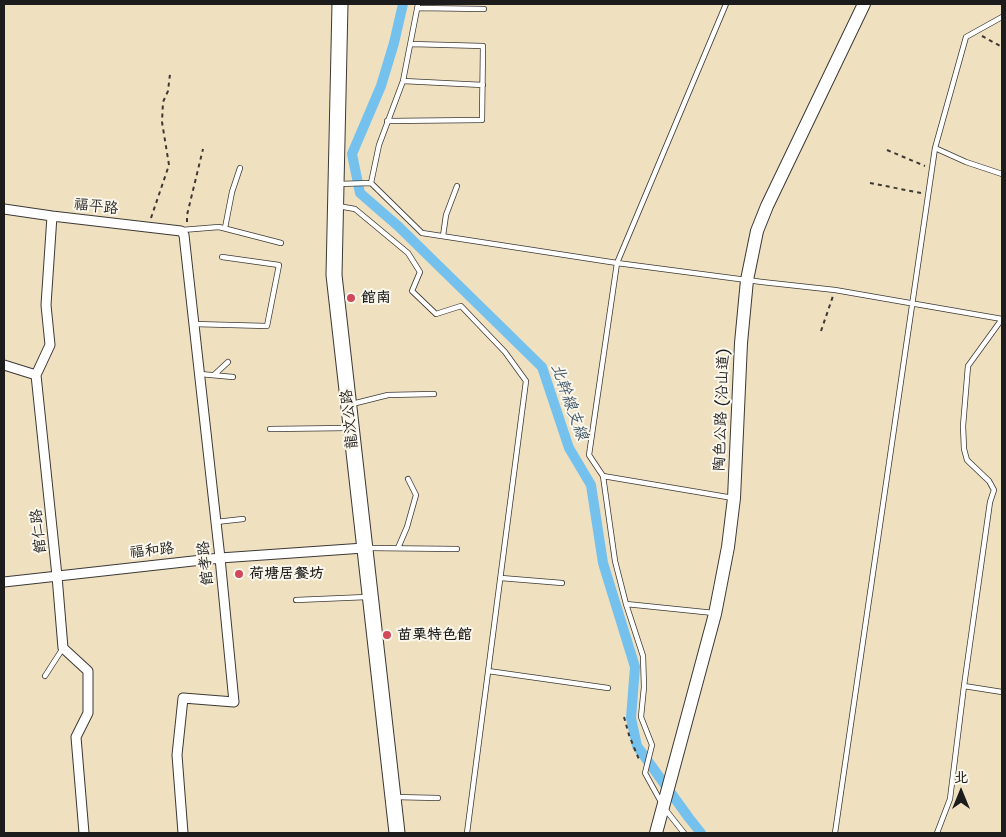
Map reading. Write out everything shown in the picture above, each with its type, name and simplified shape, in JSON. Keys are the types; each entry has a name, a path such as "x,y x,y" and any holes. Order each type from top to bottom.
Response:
{"main road":[{"name":"龍汶公路","path":"340,4 334,275 397,833"},
{"name":"陶色公路 (沿山道)","path":"656,833 715,614 728,547 734,498 741,343 747,280 757,231 766,206 864,4"}],"street":[{"name":"福平路","path":"4,209 184,232"},
{"path":"4,365 36,375 50,345 46,304 52,216"},
{"name":"館孝路","path":"183,833 177,755 183,698 234,702 184,232"},
{"name":"館仁路","path":"36,375 63,648"},
{"name":"福和路","path":"4,582 220,558 364,548"},
{"path":"63,648 88,671 88,712 76,737 84,833"}],"lane":[{"path":"684,833 663,807 645,772 652,745 641,717 644,687 644,656 626,604 615,561 603,476 589,455 617,263 726,4"},
{"path":"371,183 379,144 404,81 418,6 484,8"},
{"path":"835,833 935,148 966,37 1002,17"},
{"path":"388,121 482,120 483,46 411,44"},
{"path":"404,81 483,85"},
{"path":"935,148 966,162 1002,174"},
{"path":"224,228 232,192 240,168"},
{"path":"336,185 371,183 422,233 617,263 835,290 1002,319 968,366 962,426 964,450 967,460 989,481 994,490 990,502 950,799 937,833"},
{"path":"444,236 446,215 457,186"},
{"path":"335,205 355,209 408,253 420,272 412,291 436,314 460,306 505,352 526,381 467,833"},
{"path":"184,232 219,227 280,242"},
{"path":"194,324 267,326 279,265 222,257"},
{"path":"214,375 228,362"},
{"path":"199,374 233,377"},
{"path":"349,405 388,395 434,394"},
{"path":"270,429 351,428"},
{"path":"603,476 734,498"},
{"path":"398,548 416,495 408,479"},
{"path":"216,522 243,519"},
{"path":"364,548 457,549"},
{"path":"501,578 562,583"},
{"path":"296,600 370,596"},
{"path":"626,604 715,614"},
{"path":"45,676 63,648"},
{"path":"488,671 608,688"},
{"path":"964,686 1002,692"},
{"path":"393,798 438,798"}],"path":[{"path":"975,32 1002,46"},
{"path":"148,227 169,166 162,122 163,102 168,91 170,74"},
{"path":"184,232 204,149"},
{"path":"887,150 932,168"},
{"path":"870,183 928,194"},
{"path":"821,331 835,290"},
{"path":"624,717 635,752 645,772"}],"waterway":[{"name":"北幹線支線","path":"403,4 381,86 352,154 360,193 398,226 542,367 569,448 591,485 603,563 635,667 631,718 637,746 701,833"}],"place":[{"name":"館南","path":"351,298"},
{"name":"荷塘居餐坊","path":"239,574"},
{"name":"苗栗特色館","path":"387,635"}]}
